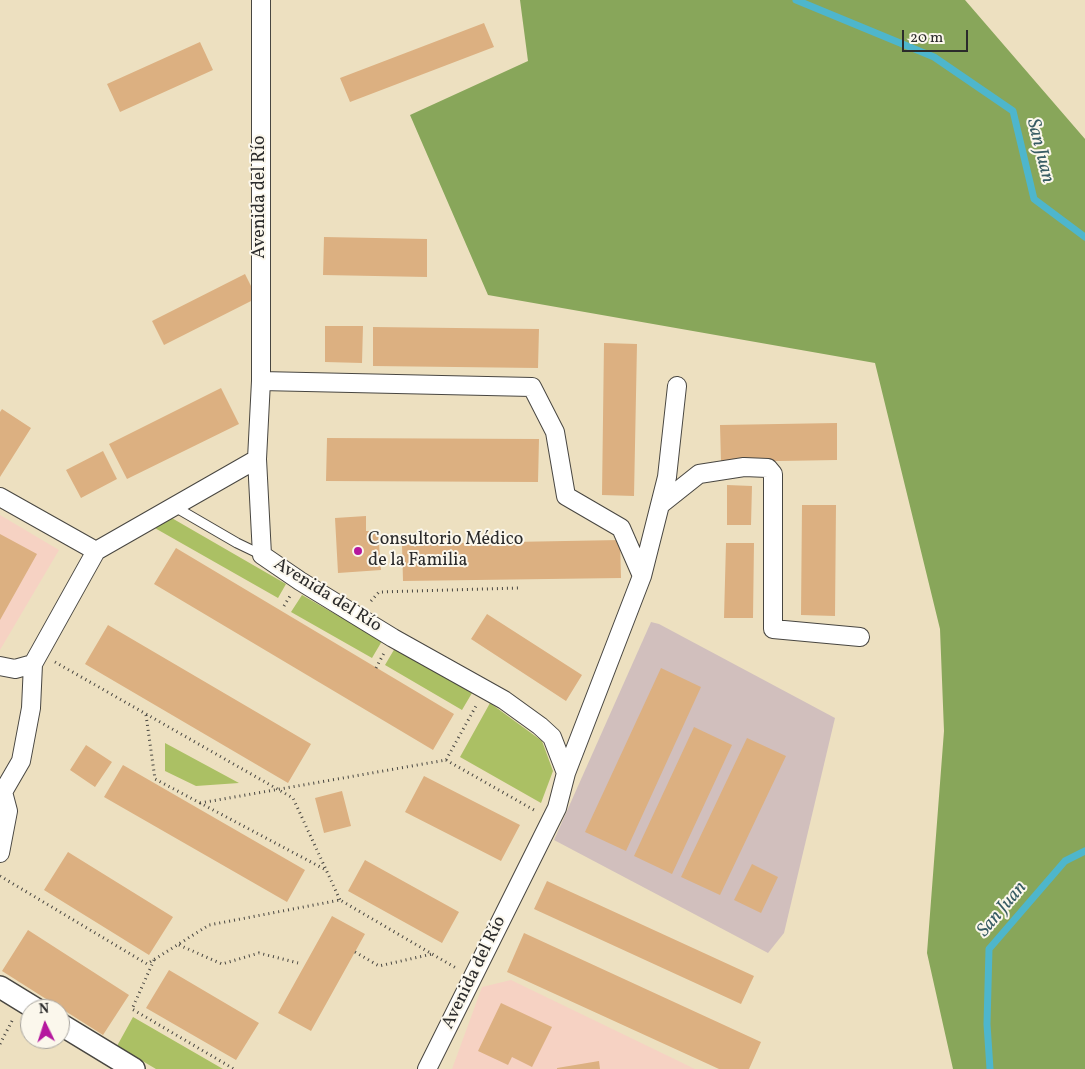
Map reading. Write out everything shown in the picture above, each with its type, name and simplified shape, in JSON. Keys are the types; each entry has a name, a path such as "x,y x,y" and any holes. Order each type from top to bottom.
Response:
{"street":[{"name":"Avenida del Río","path":"261,0 261,381 257,459 262,555 358,616 504,700 552,737 566,773 557,808 427,1069"},
{"path":"261,381 532,387 555,432 566,496 621,528 642,576"},
{"path":"566,773 642,576 667,477 677,386"},
{"path":"0,853 8,811 1,791 21,761 31,708 36,658 96,551 257,459"},
{"path":"660,505 699,474 744,467 768,468 773,474 773,629 860,637"},
{"path":"0,497 96,551"},
{"path":"0,666 15,669 36,658"},
{"path":"0,987 20,999"},
{"path":"70,1030 134,1069"}],"lane":[{"path":"175,507 237,543 262,555"}],"path":[{"path":"358,616 379,592 519,588"},
{"path":"36,658 146,714 292,798 340,900 473,978"},
{"path":"446,760 486,690"},
{"path":"146,714 155,779 326,871"},
{"path":"200,803 446,760 551,820"},
{"path":"0,876 147,964 209,925 340,900"},
{"path":"178,945 222,964 259,953 298,963"},
{"path":"355,952 379,966 432,954"},
{"path":"154,960 132,1009 234,1069"},
{"path":"0,1044 20,1017"}],"shaded area":[{"path":"0,515 59,550 0,650"},
{"path":"651,622 659,624 835,718 784,933 768,953 554,840"},
{"path":"511,980 695,1069 452,1069 482,987"}],"green space":[{"path":"520,0 965,0 1085,139 1085,1069 953,1069 927,953 944,731 940,629 875,363 488,295 410,115 528,61"},
{"path":"170,517 286,584 278,598 153,527"},
{"path":"302,595 382,641 372,658 291,612"},
{"path":"395,648 472,693 462,710 385,665"},
{"path":"490,703 542,741 553,771 541,803 460,757"},
{"path":"165,743 239,783 196,786 165,771"},
{"path":"133,1017 223,1069 156,1069 117,1046"}],"building":[{"path":"484,23 494,47 350,102 340,78"},
{"path":"200,42 213,70 120,112 107,84"},
{"path":"324,237 427,239 427,277 323,275"},
{"path":"245,274 257,298 164,345 152,321"},
{"path":"325,326 363,326 362,363 325,362"},
{"path":"373,327 539,329 538,368 373,366"},
{"path":"604,343 637,344 634,496 602,495"},
{"path":"221,388 239,424 127,479 109,444"},
{"path":"2,409 31,428 0,477 0,412"},
{"path":"837,423 837,460 721,462 720,425"},
{"path":"327,438 539,439 538,482 326,481"},
{"path":"103,451 117,479 81,498 66,470"},
{"path":"727,485 752,486 751,525 727,525"},
{"path":"802,505 836,505 835,616 801,615"},
{"name":"Consultorio Médico de la Familia","path":"366,516 366,531 378,531 381,570 338,573 335,518"},
{"path":"0,534 37,554 0,620"},
{"path":"620,540 621,578 403,581 402,544"},
{"path":"726,543 754,543 753,618 724,618"},
{"path":"176,548 454,714 433,750 154,584"},
{"path":"487,614 582,675 566,701 471,639"},
{"path":"108,625 311,744 288,783 85,664"},
{"path":"661,668 701,687 626,851 585,832"},
{"path":"694,727 732,745 672,874 634,856"},
{"path":"747,738 786,756 720,895 681,877"},
{"path":"86,745 112,762 95,787 70,770"},
{"path":"123,765 305,870 287,902 104,797"},
{"path":"424,776 520,825 501,861 405,812"},
{"path":"342,791 351,826 324,833 315,798"},
{"path":"68,852 173,917 149,955 44,890"},
{"path":"365,860 459,912 442,943 348,891"},
{"path":"752,864 778,877 761,913 734,900"},
{"path":"547,881 754,976 741,1004 534,909"},
{"path":"332,916 365,934 311,1031 278,1013"},
{"path":"28,930 129,995 103,1035 70,1014 70,999 46,999 2,971"},
{"path":"524,933 761,1042 749,1069 719,1069 507,972"},
{"path":"169,970 259,1023 236,1060 146,1008"},
{"path":"501,1003 552,1027 532,1067 512,1057 508,1065 478,1051"},
{"path":"599,1061 600,1069 557,1069 557,1068"}],"waterway":[{"name":"San Juan","path":"796,0 934,57 1013,111 1034,199 1085,237"},
{"name":"San Juan","path":"990,1069 987,1024 989,949 1065,861 1085,851"}],"place":[{"name":"Consultorio Médico de la Familia","path":"358,551"}]}
